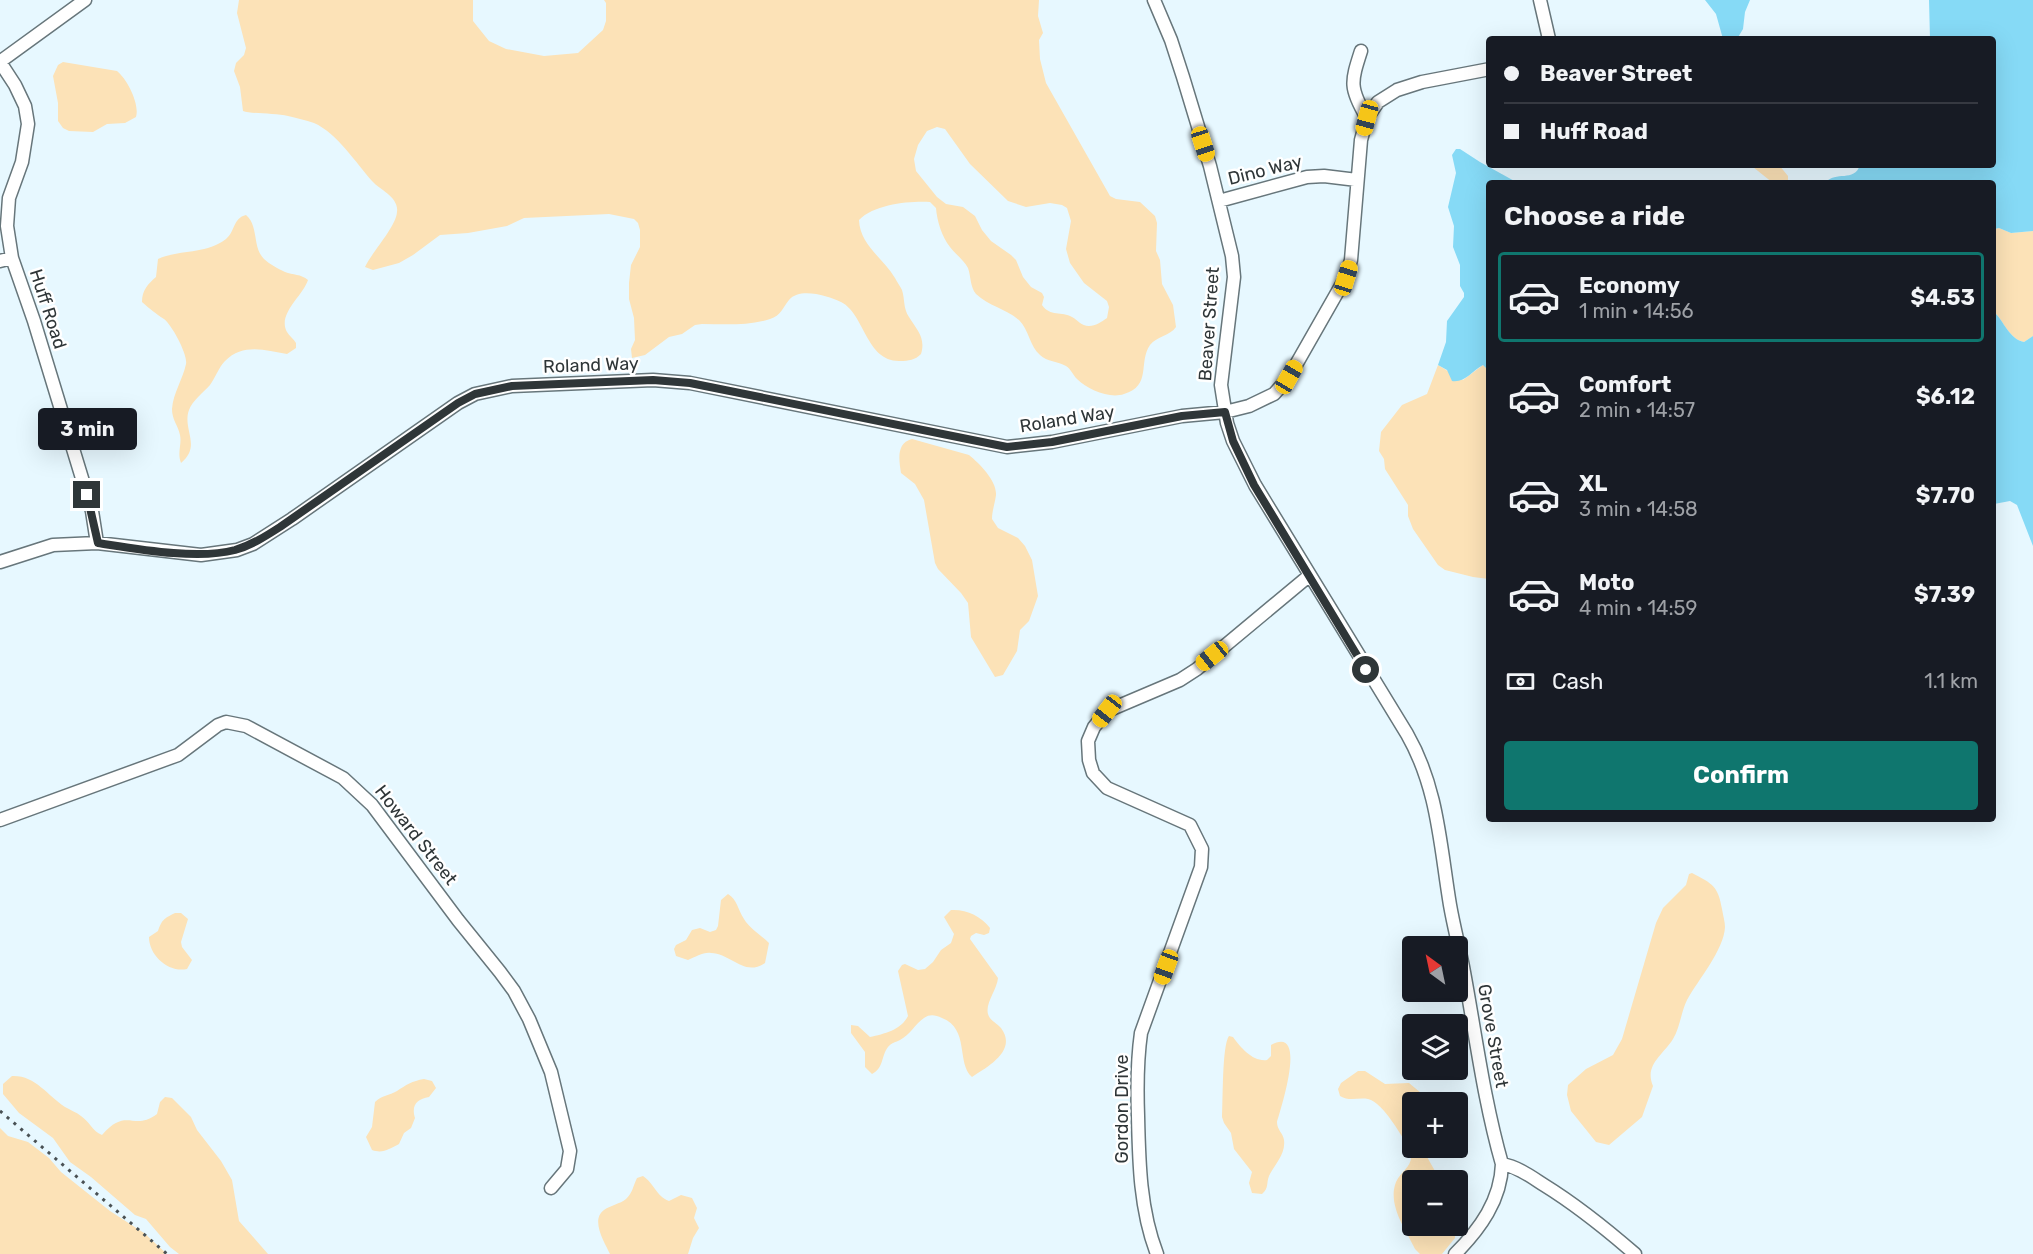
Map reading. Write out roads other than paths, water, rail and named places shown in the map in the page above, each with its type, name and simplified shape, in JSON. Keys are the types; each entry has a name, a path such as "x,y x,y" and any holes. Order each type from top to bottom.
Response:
{"street":[{"path":"1,62 85,0"},
{"name":"Beaver Street","path":"1154,0 1174,48 1229,240 1234,277 1221,385 1233,441 1254,485 1419,755"},
{"path":"1540,0 1548,36"},
{"path":"1361,51 1352,85 1367,118 1378,102 1397,90 1422,82 1486,70"},
{"name":"Huff Road","path":"1,62 25,106 28,124 22,162 9,198 6,260 34,321 92,511 98,543"},
{"name":"Roland Way","path":"0,562 53,545 98,543 201,555 220,553 253,544 458,403 475,394 512,386 653,380 690,383 1007,447 1052,442 1182,416 1225,412 1249,406 1274,394 1289,377 1346,278 1352,260 1361,140 1367,118"},
{"name":"Dino Way","path":"1219,201 1307,177 1324,176 1357,180"},
{"name":"Gordon Drive","path":"1157,1254 1143,1203 1138,1150 1138,1055 1141,1033 1201,867 1202,849 1190,825 1107,788 1093,773 1089,760 1088,741 1094,728 1107,711 1180,680 1197,669 1310,575"},
{"name":"Howard Street","path":"0,820 178,755 218,725 226,722 246,726 343,778 359,791 378,814 500,972 529,1019 551,1072 570,1151 567,1169 551,1188"},
{"name":"Grove Street","path":"1419,755 1434,800 1450,908 1464,972 1482,1080 1502,1164"},
{"path":"1455,1254 1480,1227 1498,1194 1502,1164 1514,1166 1567,1199 1598,1221 1635,1254"}],"water":[{"path":"1705,0 1750,0 1745,12 1743,29 1739,36 1722,36 1716,14"},
{"path":"1929,0 2033,0 2033,231 2011,233 1996,229 1996,180 1828,180 1854,174 1858,168 1996,168 1996,36 1930,36"},
{"path":"1456,149 1460,149 1486,165 1486,168 1491,168 1513,180 1486,180 1486,368 1483,365 1457,381 1452,381 1447,370 1438,365 1446,342 1447,321 1464,297 1460,286 1460,265 1453,247 1454,226 1448,207 1456,173 1452,155"},
{"path":"1996,314 2011,334 2019,340 2024,342 2033,336 2033,546 2017,505 2010,501 1996,504"}],"railway":[{"path":"0,1111 167,1254"}]}
